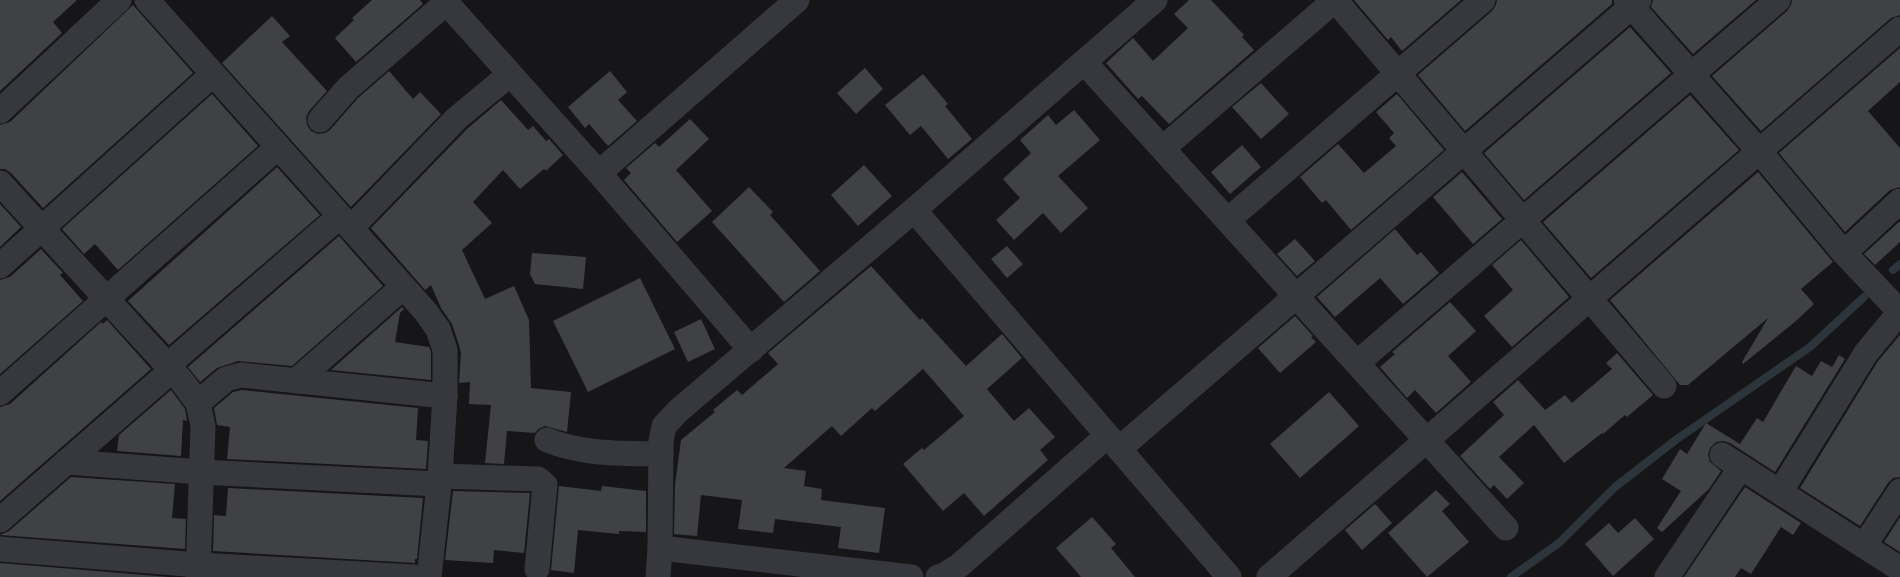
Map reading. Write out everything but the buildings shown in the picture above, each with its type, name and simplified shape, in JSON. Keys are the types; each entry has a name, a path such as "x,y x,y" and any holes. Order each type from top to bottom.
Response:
{"street":[{"path":"0,110 119,0"},
{"path":"147,0 403,287 438,329 445,350 445,396 429,577"},
{"path":"598,173 797,0"},
{"path":"658,577 661,454 664,426 678,411 914,210 1155,0"},
{"path":"1162,148 1335,0 1664,386"},
{"path":"1228,220 1483,0"},
{"path":"1357,363 1778,0"},
{"path":"938,577 960,565 1296,295 1464,151 1632,2 1691,75 1759,151 1844,253 1900,312 1866,353 1780,492"},
{"path":"320,120 348,88 453,3 510,74 750,350"},
{"path":"1269,577 1900,29"},
{"path":"1084,62 1506,528"},
{"path":"0,266 213,74"},
{"path":"0,520 170,368 345,222 457,118 510,74"},
{"path":"0,393 278,147"},
{"path":"0,183 170,368 198,403 203,426 198,571"},
{"path":"1844,253 1900,201"},
{"path":"914,210 1228,577"},
{"path":"296,381 403,287"},
{"path":"198,403 226,380 240,375 445,396"},
{"path":"547,440 564,447 584,451 661,454"},
{"path":"1667,577 1731,461 1900,569"},
{"path":"66,462 201,472 439,480 538,479 545,485 536,569"},
{"path":"1864,546 1900,491"},
{"path":"660,548 770,569 911,577"},
{"path":"0,549 198,571 414,577"}],"waterway":[{"path":"1893,270 1900,264"},
{"path":"1511,577 1559,543 1615,487 1677,439 1810,347 1864,297"}]}
